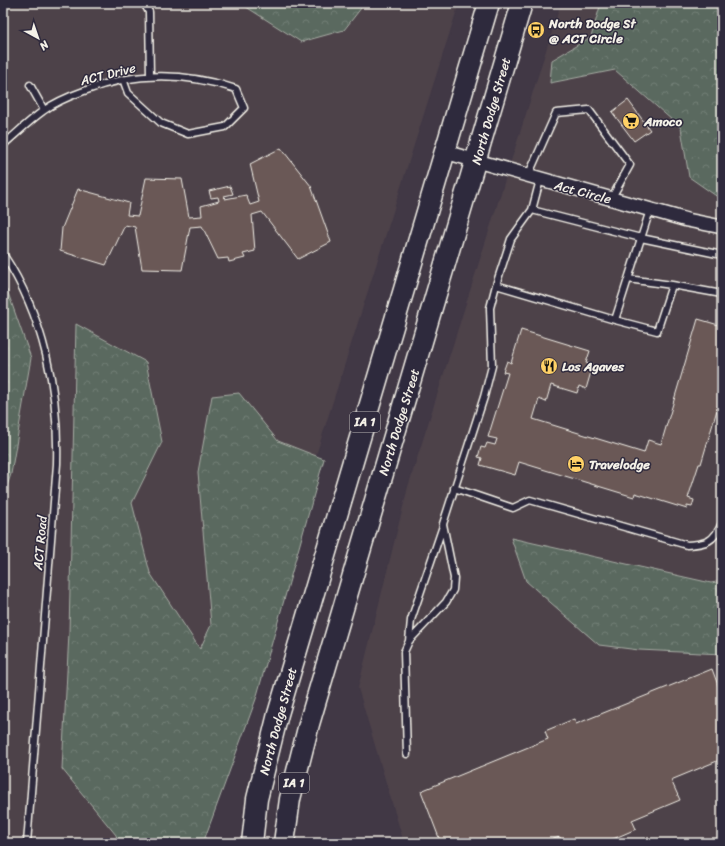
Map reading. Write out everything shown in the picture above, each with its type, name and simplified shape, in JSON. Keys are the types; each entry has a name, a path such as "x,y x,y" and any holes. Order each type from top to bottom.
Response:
{"main road":[{"name":"North Dodge Street","path":"252,843 257,799 278,714 489,3"},
{"name":"North Dodge Street","path":"284,843 290,799 309,724 522,3"}],"street":[{"name":"Act Circle","path":"445,152 476,162 686,220 722,227"}],"lane":[{"path":"144,3 149,12 150,76"},
{"name":"ACT Drive","path":"3,145 44,110 70,96 98,85 122,79 150,76 180,76 210,80 236,89 244,108 225,127 188,134 162,123 128,93 122,79"},
{"path":"30,85 44,110"},
{"path":"407,754 404,652 409,641 411,620 484,397 492,366 490,308 496,285 511,239 532,210 534,178 556,113 589,110 630,165 611,199"},
{"path":"532,210 641,238 722,255"},
{"path":"615,320 650,210"},
{"name":"ACT Road","path":"3,254 24,293 38,327 51,376 58,434 57,464 27,843"},
{"path":"628,279 722,294"},
{"path":"496,285 657,331 672,285"},
{"path":"454,488 512,508 530,500 687,545 704,544 717,534 722,523"},
{"path":"409,641 446,602 453,590 454,578 443,524"}],"shaded area":[{"path":"3,3 459,3 261,629 190,843 3,843"},
{"path":"561,3 722,3 722,843 404,843 358,688 408,487"}],"green space":[{"path":"240,3 365,3 344,30 301,42"},
{"path":"601,3 722,3 722,200 689,177 681,128 615,70 550,83 552,60 591,37"},
{"path":"7,290 31,358 11,474 3,498 3,294"},
{"path":"76,324 146,362 162,442 132,503 150,573 200,649 211,625 198,472 212,396 239,393 278,441 324,459 256,699 203,843 118,843 116,835 62,769 69,633"},
{"path":"511,538 711,583 722,581 722,654 639,650 599,645 526,581"}],"building":[{"name":"Amoco","path":"628,100 650,130 634,141 612,112"},
{"path":"281,148 311,186 331,242 298,259 262,212 252,215 255,251 243,254 245,258 229,262 228,258 218,259 202,226 190,227 182,270 142,269 135,227 125,225 106,265 60,251 62,228 78,189 129,203 127,215 138,216 146,178 182,179 189,217 202,216 201,206 219,201 218,197 211,198 209,191 230,186 233,194 224,196 225,199 246,195 250,205 259,202 250,164"},
{"path":"698,319 722,326 722,393 701,464 699,464 688,498 694,500 692,507 687,506 687,509 635,493 634,497 519,462 515,475 480,465 482,458 478,457 481,447 485,448 487,443 495,445 497,439 488,437 508,373 503,372 507,361 511,363 521,330 590,351 586,363 593,365 586,389 579,386 577,393 551,385 546,402 539,399 533,419 644,453 648,440 661,444"},
{"path":"712,669 722,696 722,759 671,780 680,800 632,820 636,829 604,843 562,843 560,837 547,841 548,843 441,843 421,791 548,739 545,731 574,719 576,724"}],"place":[{"name":"North Dodge St @ ACT Circle","path":"536,30"},
{"name":"Amoco","path":"631,121"},
{"name":"Los Agaves","path":"549,366"},
{"name":"Travelodge","path":"576,464"}]}
